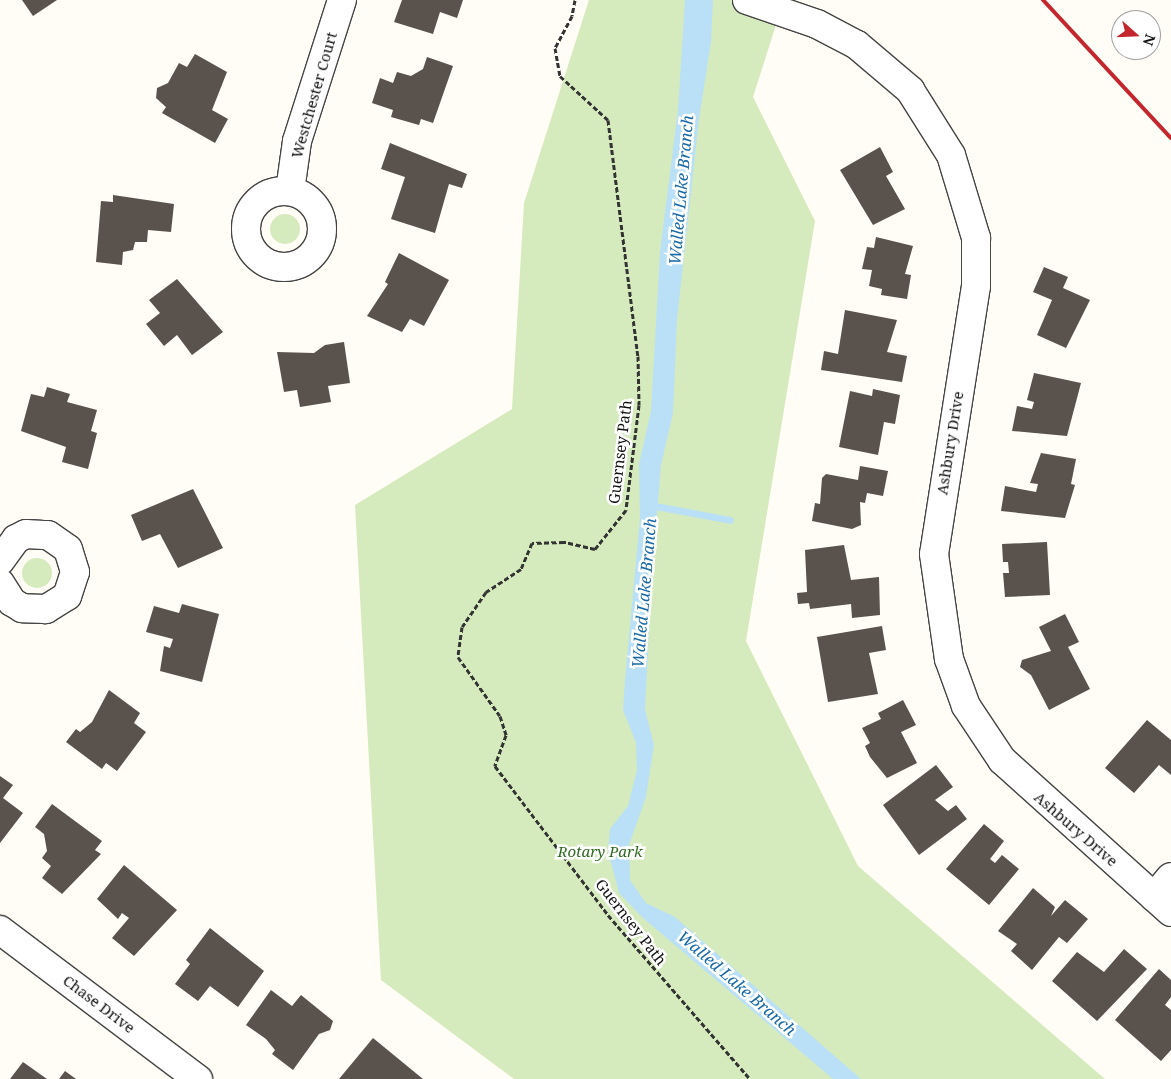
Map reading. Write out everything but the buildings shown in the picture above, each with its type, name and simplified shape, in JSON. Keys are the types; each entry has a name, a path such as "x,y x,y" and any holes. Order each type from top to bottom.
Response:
{"street":[{"name":"Westchester Court","path":"290,191 297,141 342,0"},
{"name":"Ashbury Drive","path":"747,0 809,20 856,45 910,90 951,155 967,195 976,238 976,267 934,554 949,659 966,706 1002,760 1165,895"},
{"path":"0,561 16,539 37,533 58,540 74,560 73,585 57,604 34,611 5,602"},
{"name":"Chase Drive","path":"0,930 198,1079"}],"path":[{"name":"Guernsey Path","path":"575,0 572,16 555,48 560,76 608,120 638,356 639,405 626,510 595,549 564,542 532,543 521,569 486,592 462,627 458,657 500,716 506,735 495,766 608,915 750,1079"}],"green space":[{"name":"Rotary Park","path":"589,0 784,0 753,97 815,221 746,641 858,866 1105,1079 514,1079 381,980 355,505 512,409 524,203"},
{"path":"285,214 296,218 300,229 296,240 285,244 274,240 270,229 274,218"},
{"path":"37,558 48,562 52,573 48,584 37,588 26,584 22,573 26,562"}],"water":[{"name":"Walled Lake Branch","path":"685,0 713,0 711,42 699,119 677,320 673,413 661,465 652,576 645,709 654,745 646,797 629,845 630,880 646,903 675,917 861,1079 833,1079 643,918 619,893 608,851 610,829 628,806 637,770 636,743 623,710 640,518 639,464 651,411 660,252 678,110"}],"waterway":[{"path":"650,505 730,520"}],"railway":[{"path":"1043,0 1171,138"}]}
